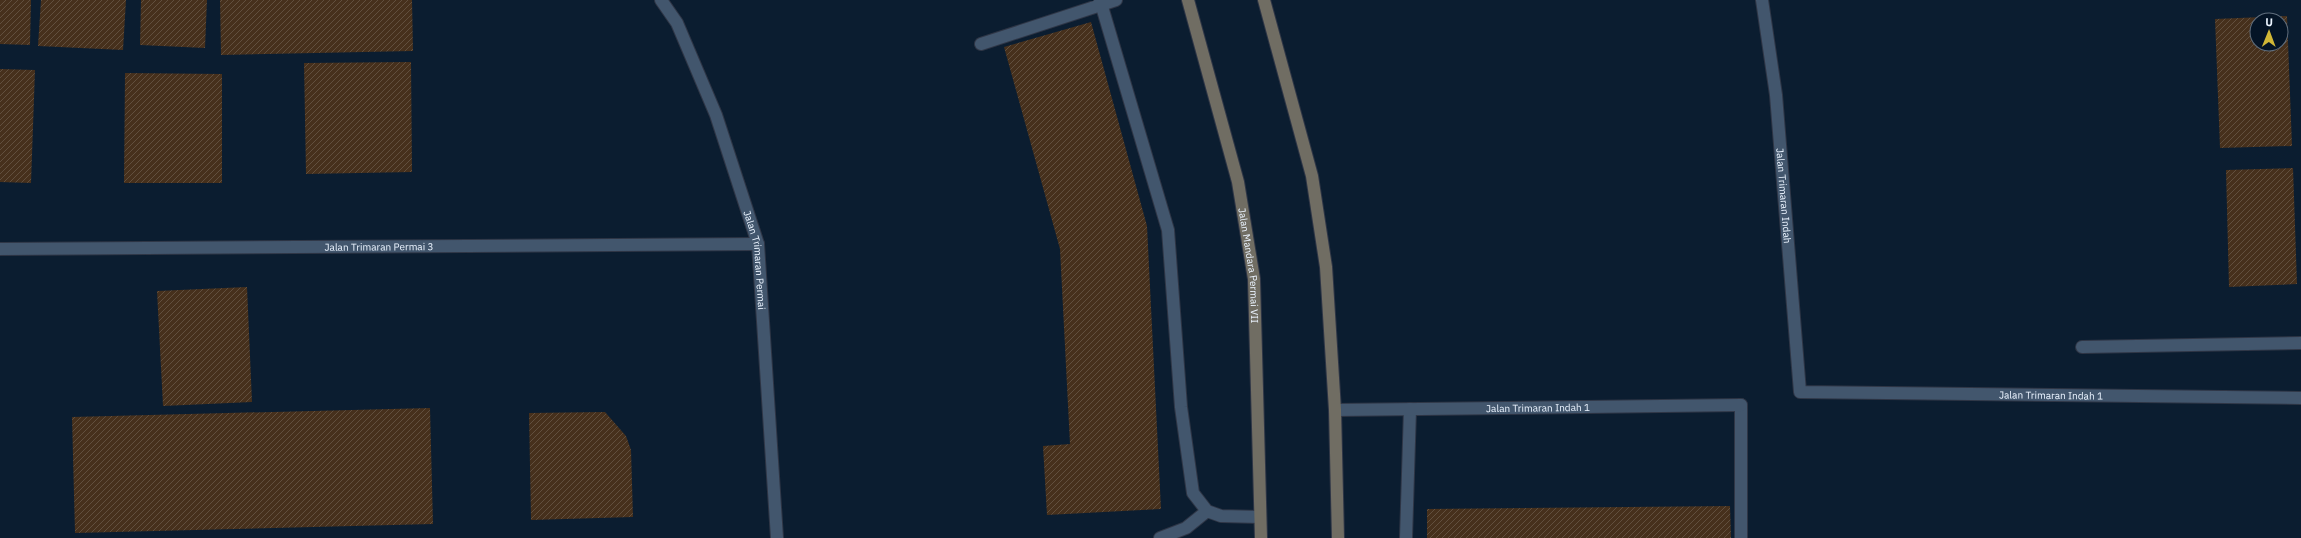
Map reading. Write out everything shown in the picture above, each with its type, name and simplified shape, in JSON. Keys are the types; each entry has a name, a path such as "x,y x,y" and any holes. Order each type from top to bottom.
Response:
{"main road":[{"name":"Jalan Mandara Permai VII","path":"1188,0 1238,182 1254,279 1261,538"},
{"path":"1264,0 1312,176 1326,267 1334,410 1338,538"}],"street":[{"name":"Jalan Trimaran Permai","path":"661,0 677,23 716,115 758,244 777,538"},
{"path":"981,44 1100,2 1116,0"},
{"name":"Jalan Trimaran Indah","path":"1762,0 1776,95 1800,392"},
{"path":"1100,2 1168,230 1181,407 1193,493 1207,511 1221,516 1260,517"},
{"name":"Jalan Trimaran Permai 3","path":"0,249 758,244"},
{"path":"2082,347 2301,343"},
{"name":"Jalan Trimaran Indah 1","path":"1800,392 2301,398"},
{"name":"Jalan Trimaran Indah 1","path":"1334,410 1741,405 1742,538"},
{"path":"1406,538 1410,409"},
{"path":"1160,538 1186,528 1207,511"}],"building":[{"path":"0,0 31,0 30,45 0,44"},
{"path":"41,0 126,0 123,50 38,46"},
{"path":"141,0 207,0 205,48 140,45"},
{"path":"220,0 412,0 413,51 221,55"},
{"path":"2249,18 2249,52 2288,52 2292,146 2220,148 2215,19"},
{"path":"1091,22 1147,226 1161,509 1047,515 1043,446 1070,444 1060,249 1004,47"},
{"path":"411,62 412,172 306,174 304,63"},
{"path":"0,69 35,70 31,183 0,182"},
{"path":"125,73 222,74 222,183 124,183"},
{"path":"2293,168 2297,284 2229,287 2226,170"},
{"path":"247,287 252,402 163,406 157,291"},
{"path":"430,408 433,524 75,533 72,417"},
{"path":"605,412 626,436 631,450 633,517 531,520 529,413"},
{"path":"1730,506 1731,538 1427,538 1427,509"}]}
